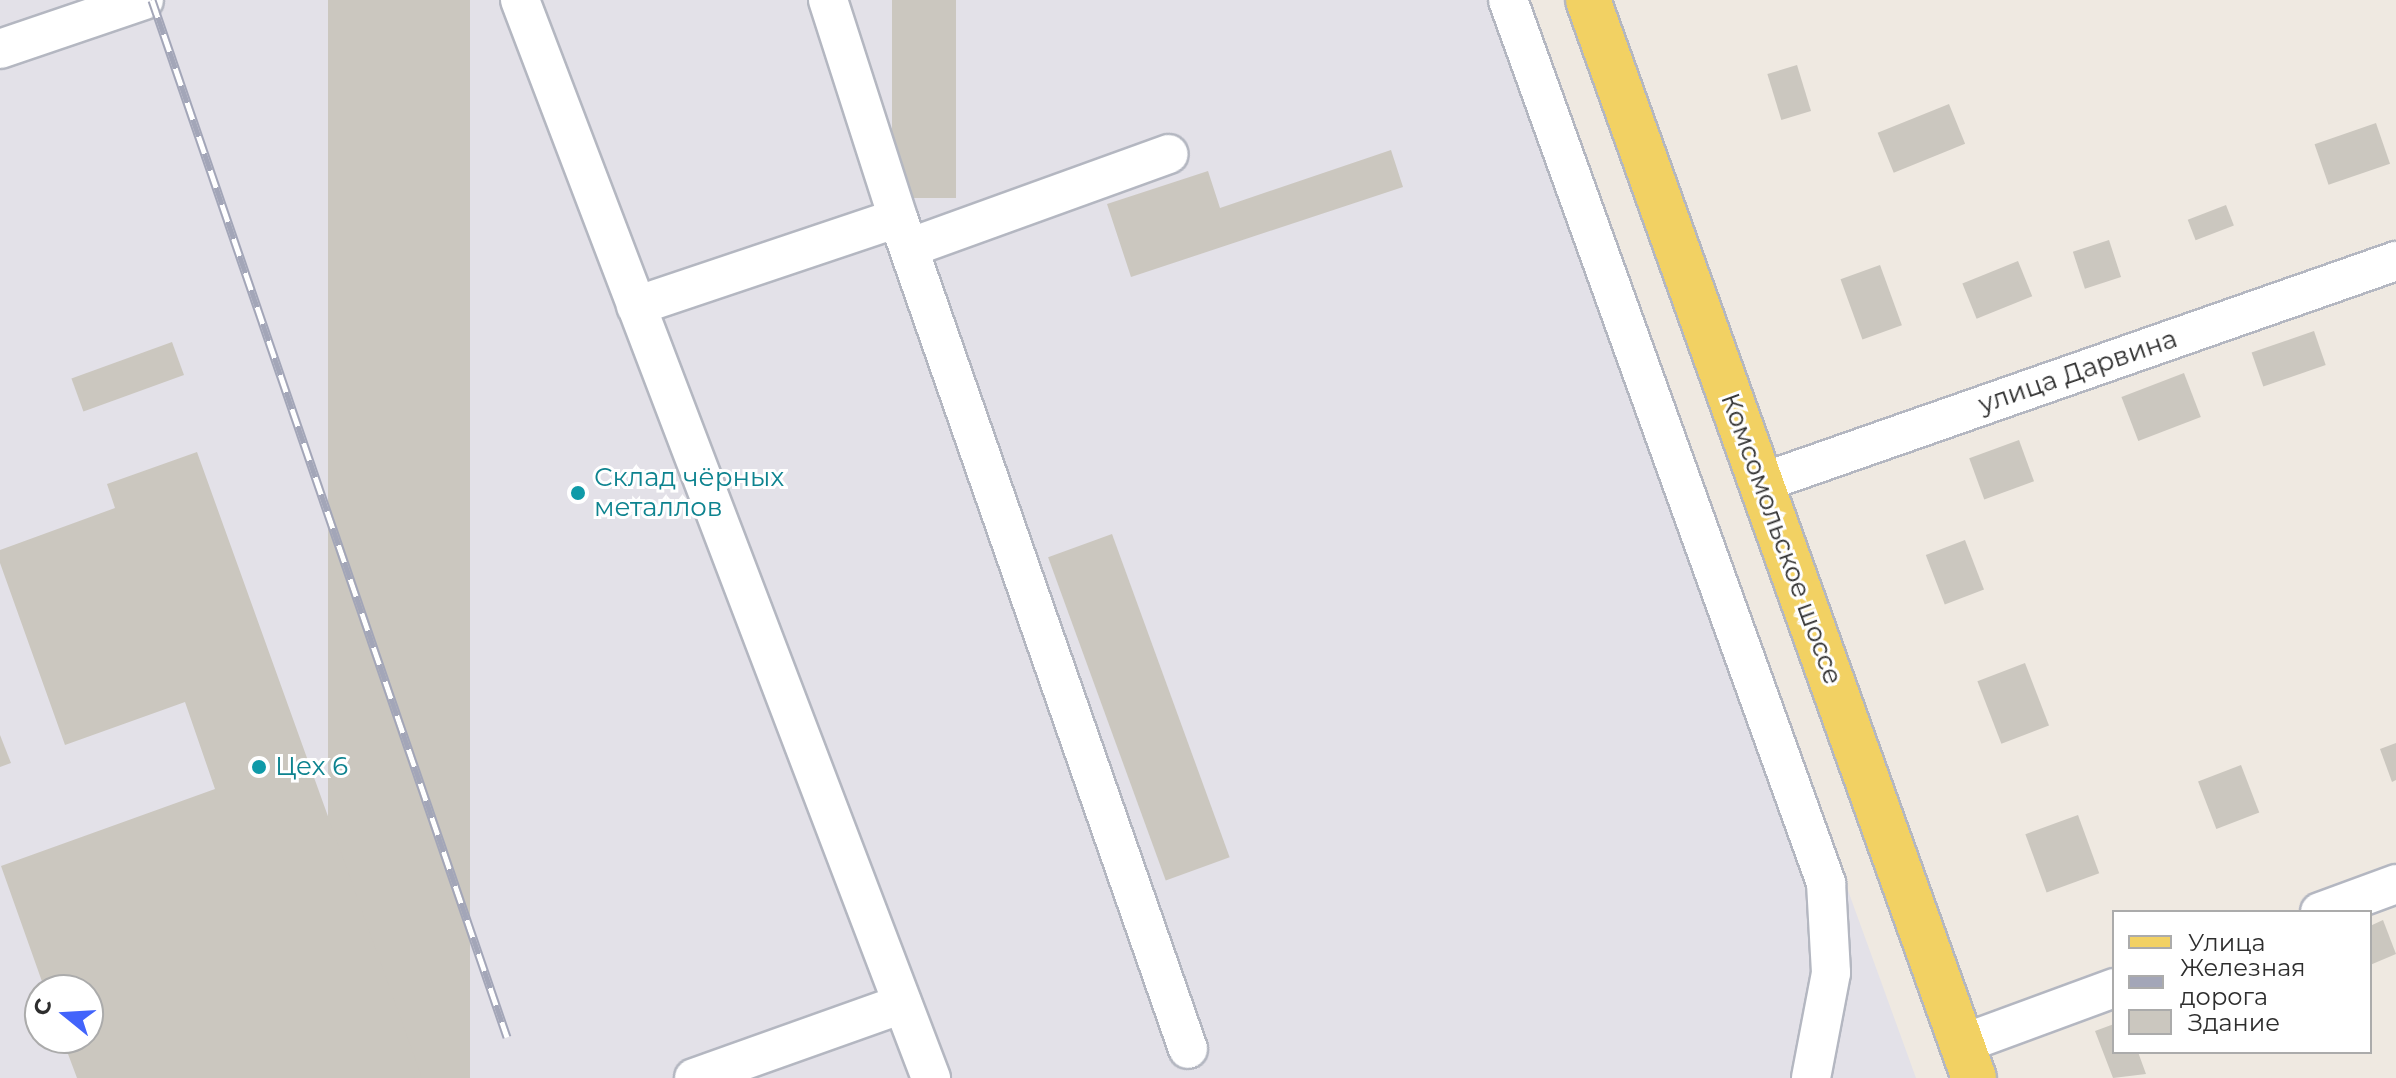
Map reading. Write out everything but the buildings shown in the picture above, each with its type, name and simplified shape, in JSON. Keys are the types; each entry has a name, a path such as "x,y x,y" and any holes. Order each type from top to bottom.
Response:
{"main road":[{"name":"Комсомольское шоссе","path":"1588,0 1968,1061"}],"street":[{"path":"0,49 144,0"},
{"path":"520,0 931,1078"},
{"path":"828,0 904,233 1188,1049"},
{"path":"1508,0 1826,883 1831,973 1811,1078"},
{"path":"636,306 904,233 1169,154"},
{"name":"улица Дарвина","path":"1761,483 2396,261"},
{"path":"2325,910 2396,884"},
{"path":"1968,1061 2112,989"},
{"path":"694,1078 902,1004"}],"shaded area":[{"path":"0,0 1525,0 1916,1078 0,1078"}],"railway":[{"path":"152,0 507,1037"}],"place":[{"name":"Склад чёрных металлов","path":"578,493"},
{"name":"Цех 6","path":"259,767"}]}
